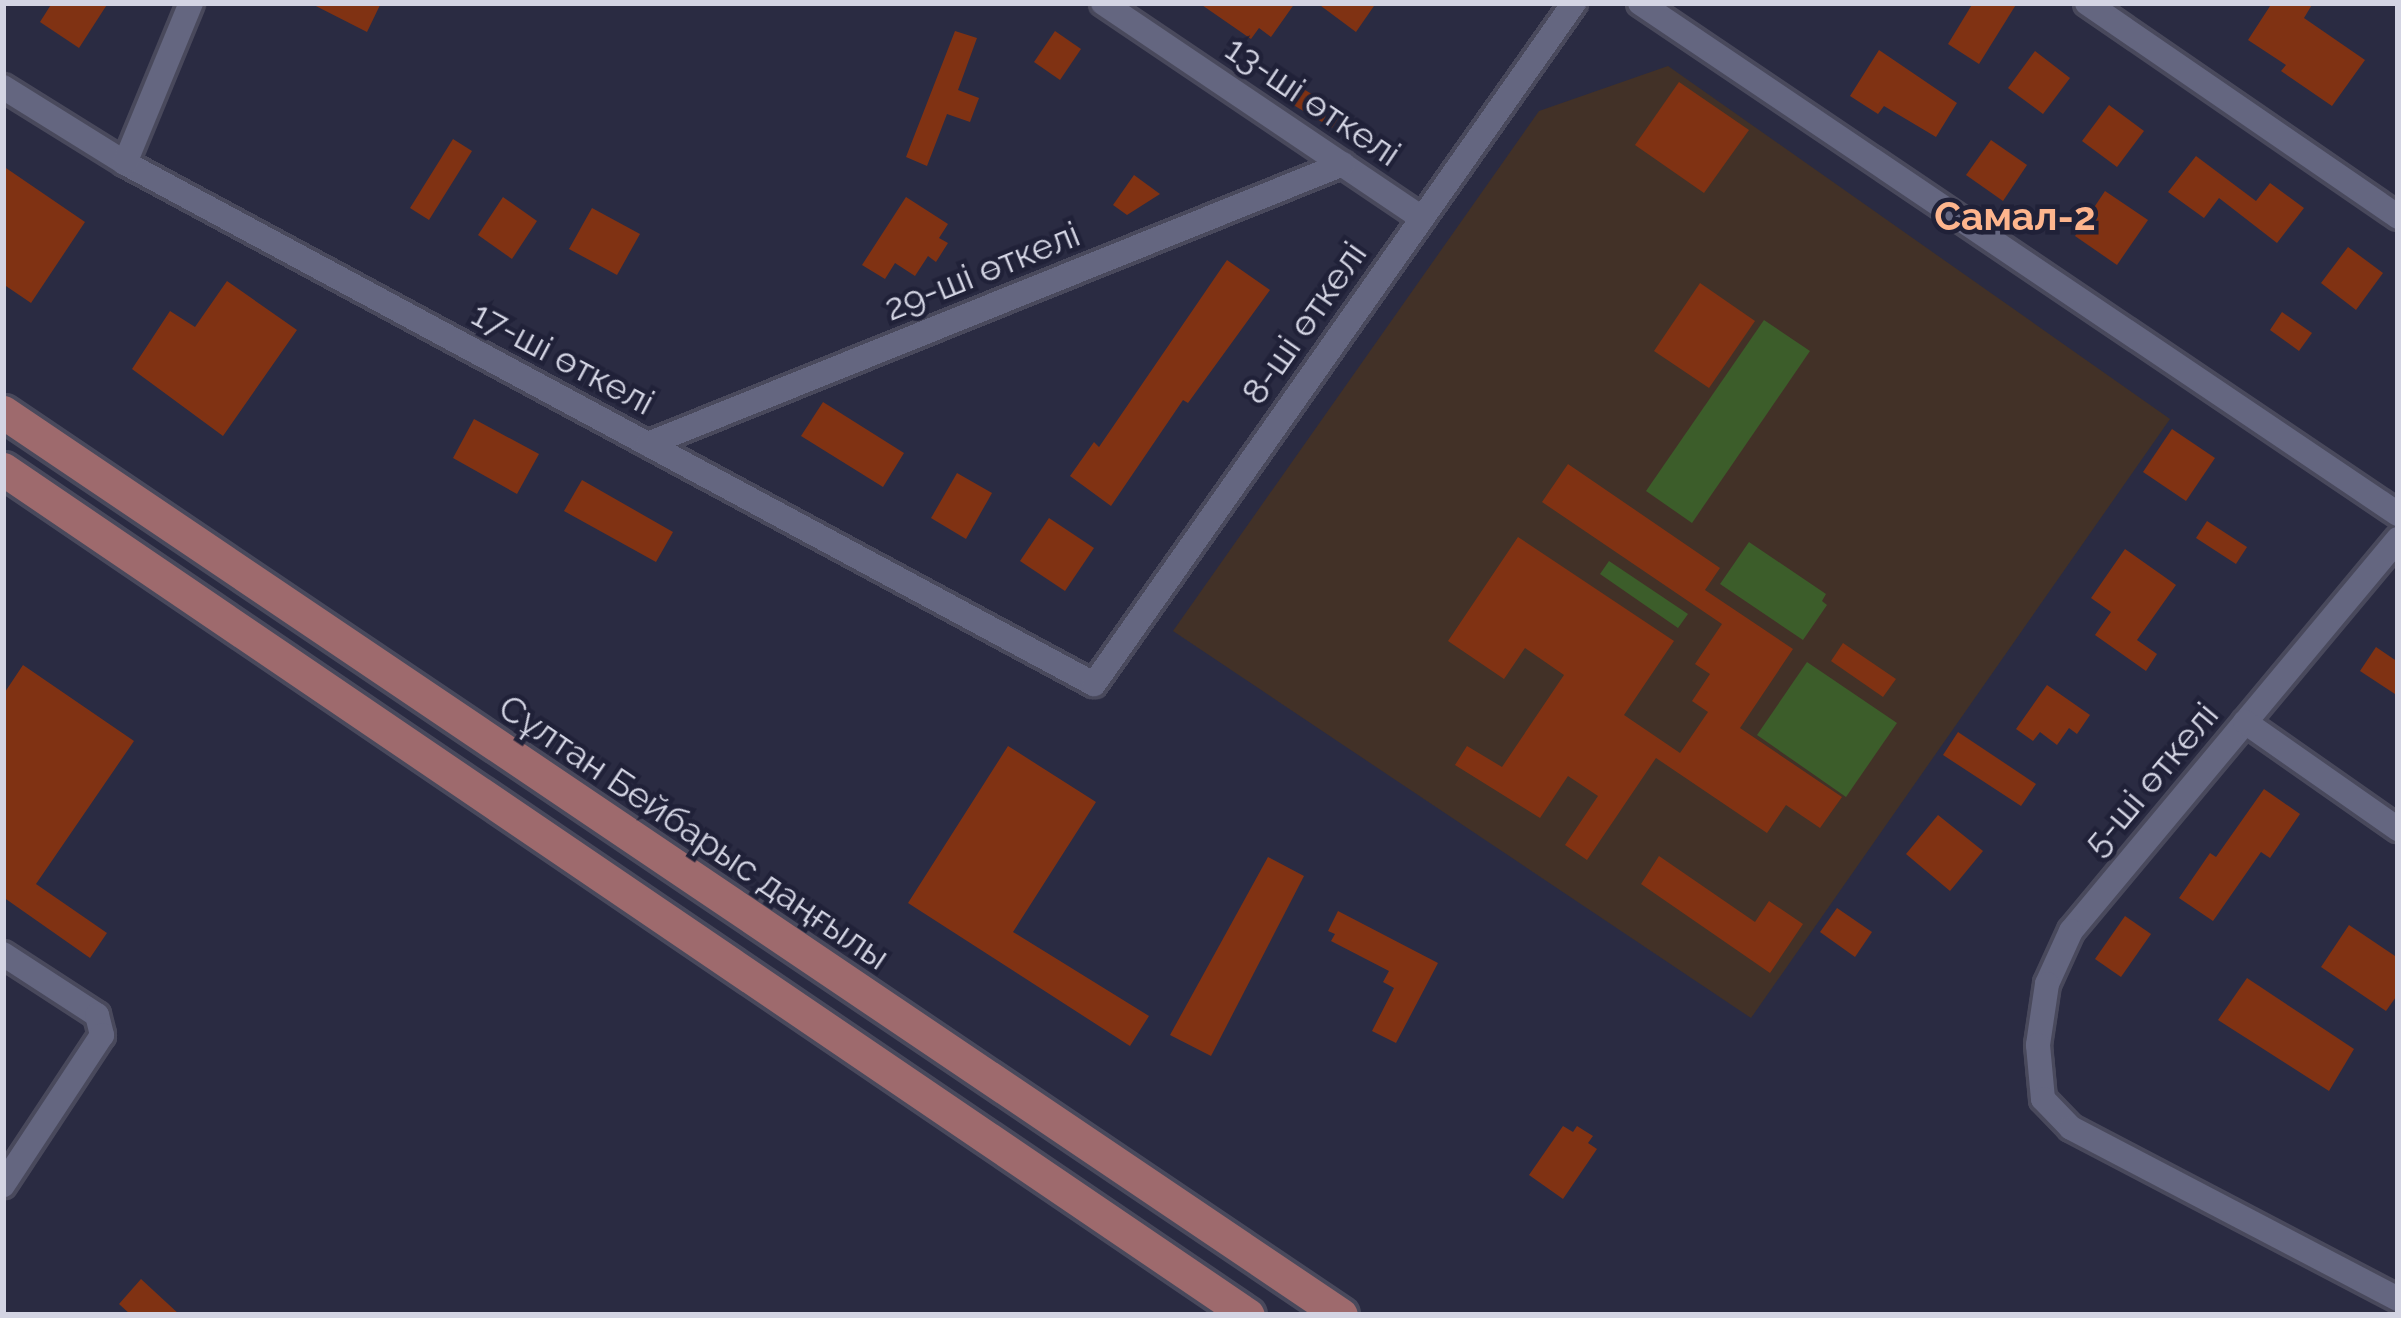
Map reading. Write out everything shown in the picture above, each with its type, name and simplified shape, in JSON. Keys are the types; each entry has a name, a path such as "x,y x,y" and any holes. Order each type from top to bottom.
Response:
{"main road":[{"name":"Сұлтан Бейбарыс даңғылы","path":"3,412 1341,1315"},
{"path":"3,469 1248,1315"}],"street":[{"path":"125,164 191,3"},
{"name":"13-ші өткелі","path":"1103,3 1422,218"},
{"name":"8-ші өткелі","path":"1094,684 1574,3"},
{"path":"1640,3 2398,514"},
{"path":"2087,3 2398,217"},
{"name":"17-ші өткелі","path":"3,87 125,164 1094,684"},
{"name":"29-ші өткелі","path":"648,444 1343,164"},
{"name":"5-ші өткелі","path":"2398,538 2071,931 2047,984 2038,1045 2043,1100 2071,1128 2398,1299"},
{"path":"2245,722 2398,829"},
{"path":"3,954 97,1015 102,1035 3,1185"}],"shaded area":[{"path":"1668,66 2170,419 1751,1018 1173,631 1539,111"}],"green space":[{"path":"1764,320 1810,351 1692,523 1646,491"},
{"path":"1749,542 1826,594 1822,601 1827,605 1803,640 1720,584"},
{"path":"1609,561 1688,614 1678,628 1600,574"},
{"path":"1807,662 1897,723 1846,797 1757,735"}],"building":[{"path":"52,3 108,3 79,48 40,22"},
{"path":"310,3 381,3 367,32"},
{"path":"1199,3 1295,3 1271,37 1259,28 1251,39"},
{"path":"1317,3 1376,3 1356,32"},
{"path":"1973,3 2017,3 1979,64 1948,44"},
{"path":"2272,3 2313,3 2304,18 2365,60 2332,106 2281,71 2286,65 2248,40"},
{"path":"955,31 977,38 958,90 979,98 970,122 947,114 927,166 906,157"},
{"path":"1055,31 1081,49 1060,80 1034,62"},
{"path":"1879,50 1957,103 1936,137 1884,106 1878,114 1850,96"},
{"path":"2035,51 2070,78 2043,114 2008,88"},
{"path":"1679,82 1749,130 1704,193 1635,145"},
{"path":"1300,87 1342,112 1332,128 1290,103"},
{"path":"2109,105 2144,131 2117,167 2082,141"},
{"path":"453,139 472,151 429,220 410,208"},
{"path":"1991,140 2027,165 2003,201 1966,175"},
{"path":"2196,156 2256,201 2270,183 2304,208 2277,243 2219,198 2204,218 2168,192"},
{"path":"3,166 85,222 31,303 3,284"},
{"path":"1134,175 1160,194 1127,215 1113,205"},
{"path":"2105,191 2148,220 2117,265 2075,236"},
{"path":"503,197 537,221 512,259 478,235"},
{"path":"906,197 948,224 939,238 948,243 936,262 928,256 915,276 895,263 885,279 862,265"},
{"path":"592,208 640,234 617,275 569,249"},
{"path":"2348,247 2383,273 2356,310 2321,283"},
{"path":"1227,260 1270,290 1188,403 1183,400 1111,506 1070,476 1094,442 1099,447"},
{"path":"227,281 297,330 223,436 132,369 170,311 195,327"},
{"path":"1700,283 1755,321 1709,388 1654,351"},
{"path":"2282,312 2312,333 2299,351 2270,330"},
{"path":"823,402 904,453 883,487 801,436"},
{"path":"474,419 539,454 517,494 453,458"},
{"path":"2172,429 2215,458 2186,501 2143,472"},
{"path":"1568,464 1720,568 1705,590 1793,649 1740,728 1842,797 1820,828 1786,805 1767,833 1656,758 1587,860 1565,845 1598,796 1568,776 1540,818 1455,765 1467,746 1502,767 1564,675 1525,648 1504,679 1448,641 1518,537 1674,641 1624,715 1680,753 1708,712 1692,701 1710,674 1695,664 1722,624 1542,502"},
{"path":"957,473 992,493 966,539 931,518"},
{"path":"582,480 673,532 656,562 564,511"},
{"path":"1049,518 1094,548 1065,591 1020,561"},
{"path":"2207,521 2247,547 2236,564 2196,538"},
{"path":"2125,549 2176,585 2137,640 2157,654 2146,671 2095,635 2111,612 2091,598"},
{"path":"1843,643 1896,679 1883,697 1831,661"},
{"path":"2376,647 2398,662 2398,696 2360,671"},
{"path":"23,665 134,741 36,884 107,933 90,958 3,897 3,695"},
{"path":"2047,685 2090,715 2077,734 2069,728 2057,745 2040,732 2033,741 2016,729"},
{"path":"1958,732 2036,784 2021,806 1943,755"},
{"path":"1008,746 1096,802 1013,932 1149,1016 1130,1046 908,903"},
{"path":"2264,789 2300,814 2270,858 2261,852 2213,921 2179,898 2210,853 2216,857"},
{"path":"1938,815 1983,851 1950,891 1906,854"},
{"path":"1659,856 1755,922 1769,901 1803,924 1770,973 1641,884"},
{"path":"1268,857 1304,876 1211,1056 1170,1035"},
{"path":"1837,908 1872,932 1855,957 1820,932"},
{"path":"1338,911 1438,963 1396,1043 1372,1031 1394,988 1383,982 1389,971 1331,941 1335,934 1328,931"},
{"path":"2125,916 2151,934 2121,977 2095,959"},
{"path":"2349,925 2398,958 2398,994 2386,1011 2321,967"},
{"path":"2247,978 2354,1049 2329,1091 2218,1020"},
{"path":"1563,1126 1573,1132 1577,1126 1593,1136 1588,1143 1597,1149 1563,1199 1529,1175"},
{"path":"141,1279 180,1315 131,1315 119,1304"}],"district":[{"name":"Самал-2","path":"2015,216"}]}
